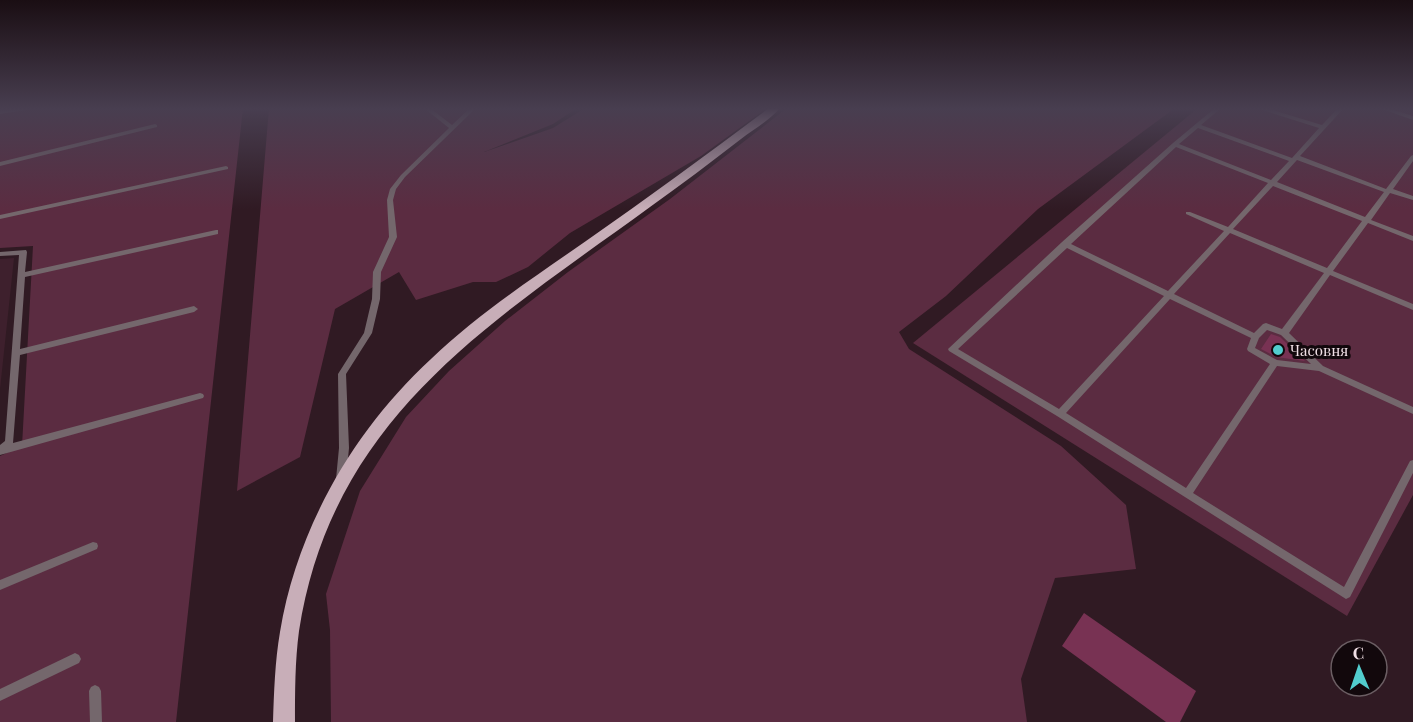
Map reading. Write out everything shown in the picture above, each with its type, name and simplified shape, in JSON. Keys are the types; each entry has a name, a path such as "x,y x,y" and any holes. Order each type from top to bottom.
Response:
{"main road":[{"path":"284,722 287,655 294,607 314,547 340,488 380,424 417,381 463,338 519,294 731,142"}],"lane":[{"path":"0,164 91,142"},
{"path":"340,488 344,448 342,374 368,333 376,299 377,272 393,237 390,200 403,176 438,142"},
{"path":"1178,142 952,349 1188,493 1346,594 1413,464"},
{"path":"1245,142 1413,198"},
{"path":"1060,414 1309,142"},
{"path":"1175,144 1413,239"},
{"path":"1284,333 1413,157"},
{"path":"0,217 226,168"},
{"path":"1188,213 1413,307"},
{"path":"21,275 216,232"},
{"path":"1065,244 1255,337"},
{"path":"0,254 23,252 9,442 1,450"},
{"path":"15,353 194,309"},
{"path":"1320,368 1284,333 1266,327 1255,337 1251,349 1275,363 1320,368 1413,411"},
{"path":"1188,493 1275,363"},
{"path":"1,450 200,396"},
{"path":"0,585 93,546"},
{"path":"0,695 75,659"},
{"path":"95,691 96,722"}],"shaded area":[{"path":"0,142 239,142 176,722 0,722 0,456 22,446 33,246 0,248"},
{"path":"266,142 509,142 484,152 514,142 721,142 701,156 570,233 528,267 496,282 473,282 416,300 399,272 335,309 300,457 237,491"},
{"path":"744,142 1129,142 1038,209 946,296 899,332 909,349 1061,446 1126,505 1136,569 1055,578 1021,679 1027,722 331,722 330,630 326,594 360,491 406,417 449,371 505,321 568,272 670,199"},
{"path":"1157,142 1413,142 1413,495 1347,616 913,343"},
{"path":"14,258 0,389 0,259"}],"building":[{"name":"Часовня","path":"1271,334 1280,337 1305,361 1276,357 1261,349"},
{"path":"1084,613 1196,691 1180,722 1166,722 1062,646"}],"place":[{"name":"Часовня","path":"1278,350"}]}
